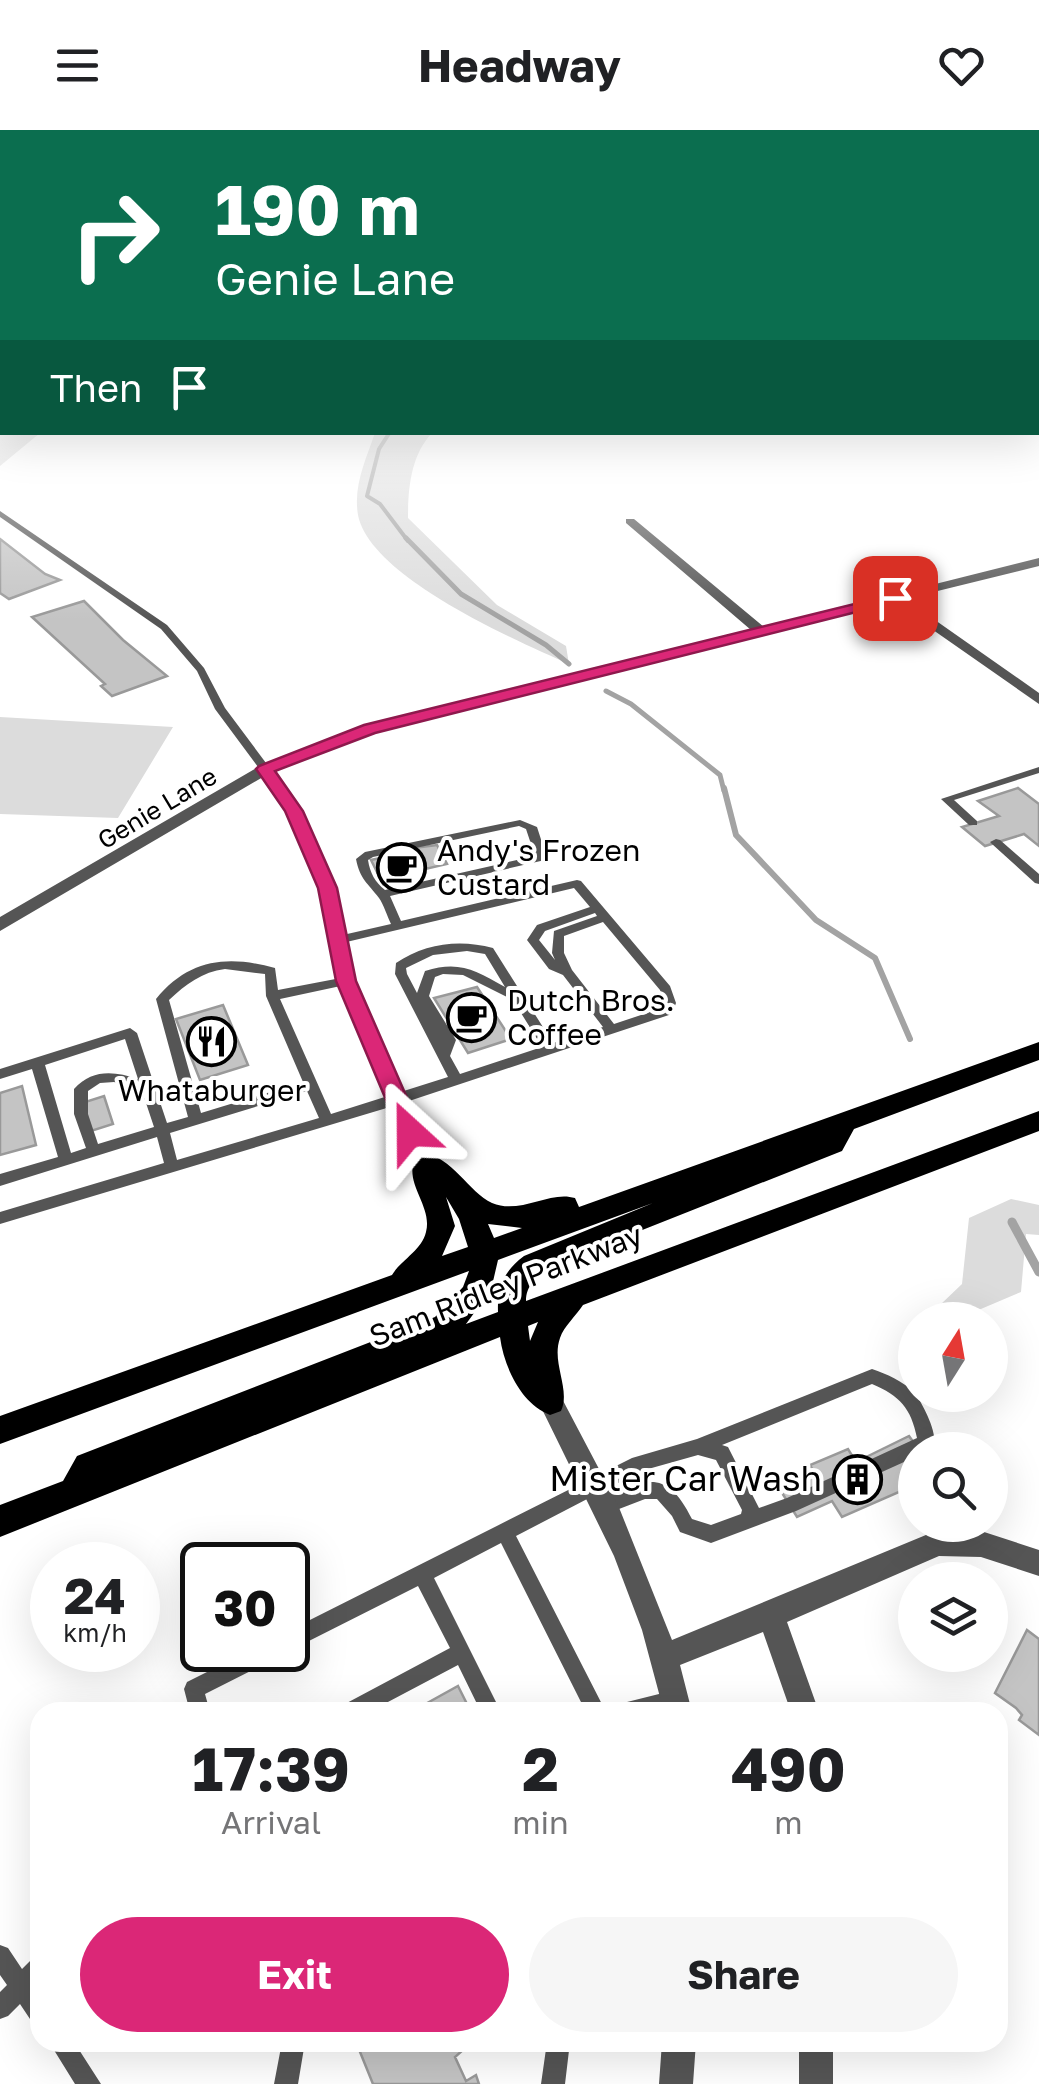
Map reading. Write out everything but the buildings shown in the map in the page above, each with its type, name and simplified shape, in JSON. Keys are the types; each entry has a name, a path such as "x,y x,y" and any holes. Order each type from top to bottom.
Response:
{"main road":[{"name":"Sam Ridley Parkway","path":"0,1430 1039,1051"},
{"path":"425,1163 473,1205 490,1214 536,1217 782,1130 817,1120 852,1119"},
{"path":"550,1401 525,1375 516,1358 514,1286 526,1270 550,1255 833,1144 852,1119"},
{"name":"Sam Ridley Parkway","path":"0,1521 575,1296 1039,1121"},
{"path":"396,1286 427,1258 442,1234 440,1210 424,1179 425,1163"},
{"path":"74,1492 88,1467 445,1326 478,1295 484,1279 479,1231 458,1190"},
{"path":"550,1401 538,1351 546,1330 575,1296"}],"street":[{"path":"630,521 762,632"},
{"name":"Genie Lane","path":"0,926 265,769 370,729 1039,562"},
{"path":"895,598 1039,700"},
{"path":"265,769 294,811 327,888 346,981 425,1163"},
{"path":"550,1401 602,1495 666,1656 675,1702"},
{"path":"666,1656 938,1543 980,1544 1039,1563"},
{"path":"771,1615 801,1702"},
{"path":"676,2084 678,2052"},
{"path":"816,2052 816,2084"}],"lane":[{"path":"0,513 164,627 201,670 220,708 265,769"},
{"path":"974,823 946,799 1037,772"},
{"path":"383,894 541,858 531,827 520,823 369,854 362,859 362,866 375,890 383,894 398,927"},
{"path":"996,842 1039,880"},
{"path":"0,1218 395,1100 668,1011 670,1003 666,989 577,884 338,940"},
{"path":"567,972 553,966 538,949 535,934 557,922 601,913"},
{"path":"601,913 558,934 558,953 567,972 610,1030"},
{"path":"456,1079 401,974 400,966 410,958 454,947 489,951 550,1049"},
{"path":"196,1119 162,999 178,982 208,966 238,962 272,970 272,996 326,1121"},
{"path":"444,1055 450,1040 424,996 429,974 438,970 472,971 497,992 520,998"},
{"path":"272,996 346,981"},
{"path":"0,1074 130,1033 172,1168"},
{"path":"37,1062 66,1160"},
{"path":"94,1152 80,1114 81,1089 104,1076 132,1080 148,1088"},
{"path":"0,1180 311,1085"},
{"path":"310,1631 504,1531 602,1495 648,1488 661,1490 670,1496 686,1526 697,1532 711,1534 750,1521 917,1448 926,1442 922,1418 903,1389 872,1376 698,1447 668,1452 602,1495"},
{"path":"698,1447 722,1453 752,1510 750,1521"},
{"path":"504,1531 591,1702"},
{"path":"422,1574 486,1702"},
{"path":"369,1702 462,1652"},
{"path":"198,1702 194,1688 226,1672"},
{"path":"0,1956 30,2000"},
{"path":"0,2008 30,1978"},
{"path":"67,2052 89,2084"},
{"path":"286,2084 292,2052"},
{"path":"553,2084 558,2052"}],"shaded area":[{"path":"0,438 34,438 0,466"},
{"path":"373,438 428,438 415,462 408,518 497,605 566,646 569,664 448,604 388,561 368,538 358,515 361,473"},
{"path":"0,717 173,727 118,818 0,814"},
{"path":"1011,1199 1039,1205 1039,1235 1026,1234 1021,1292 997,1302 943,1302 962,1284 969,1218"}],"waterway":[{"path":"386,438 379,449 367,496 380,504 408,541"},
{"path":"406,538 461,594 546,645 569,664"},
{"path":"606,691 631,704 720,775 724,791"},
{"path":"724,788 736,835 816,920 875,958 910,1039"},
{"path":"1012,1222 1039,1272"}],"place":[{"name":"Andy's Frozen Custard","path":"402,868"},
{"name":"Dutch Bros. Coffee","path":"472,1018"},
{"name":"Whataburger","path":"212,1042"},
{"name":"Mister Car Wash","path":"857,1479"}],"route":[{"path":"410,1132 346,981 327,888 294,811 265,769 370,729 895,598"}]}
